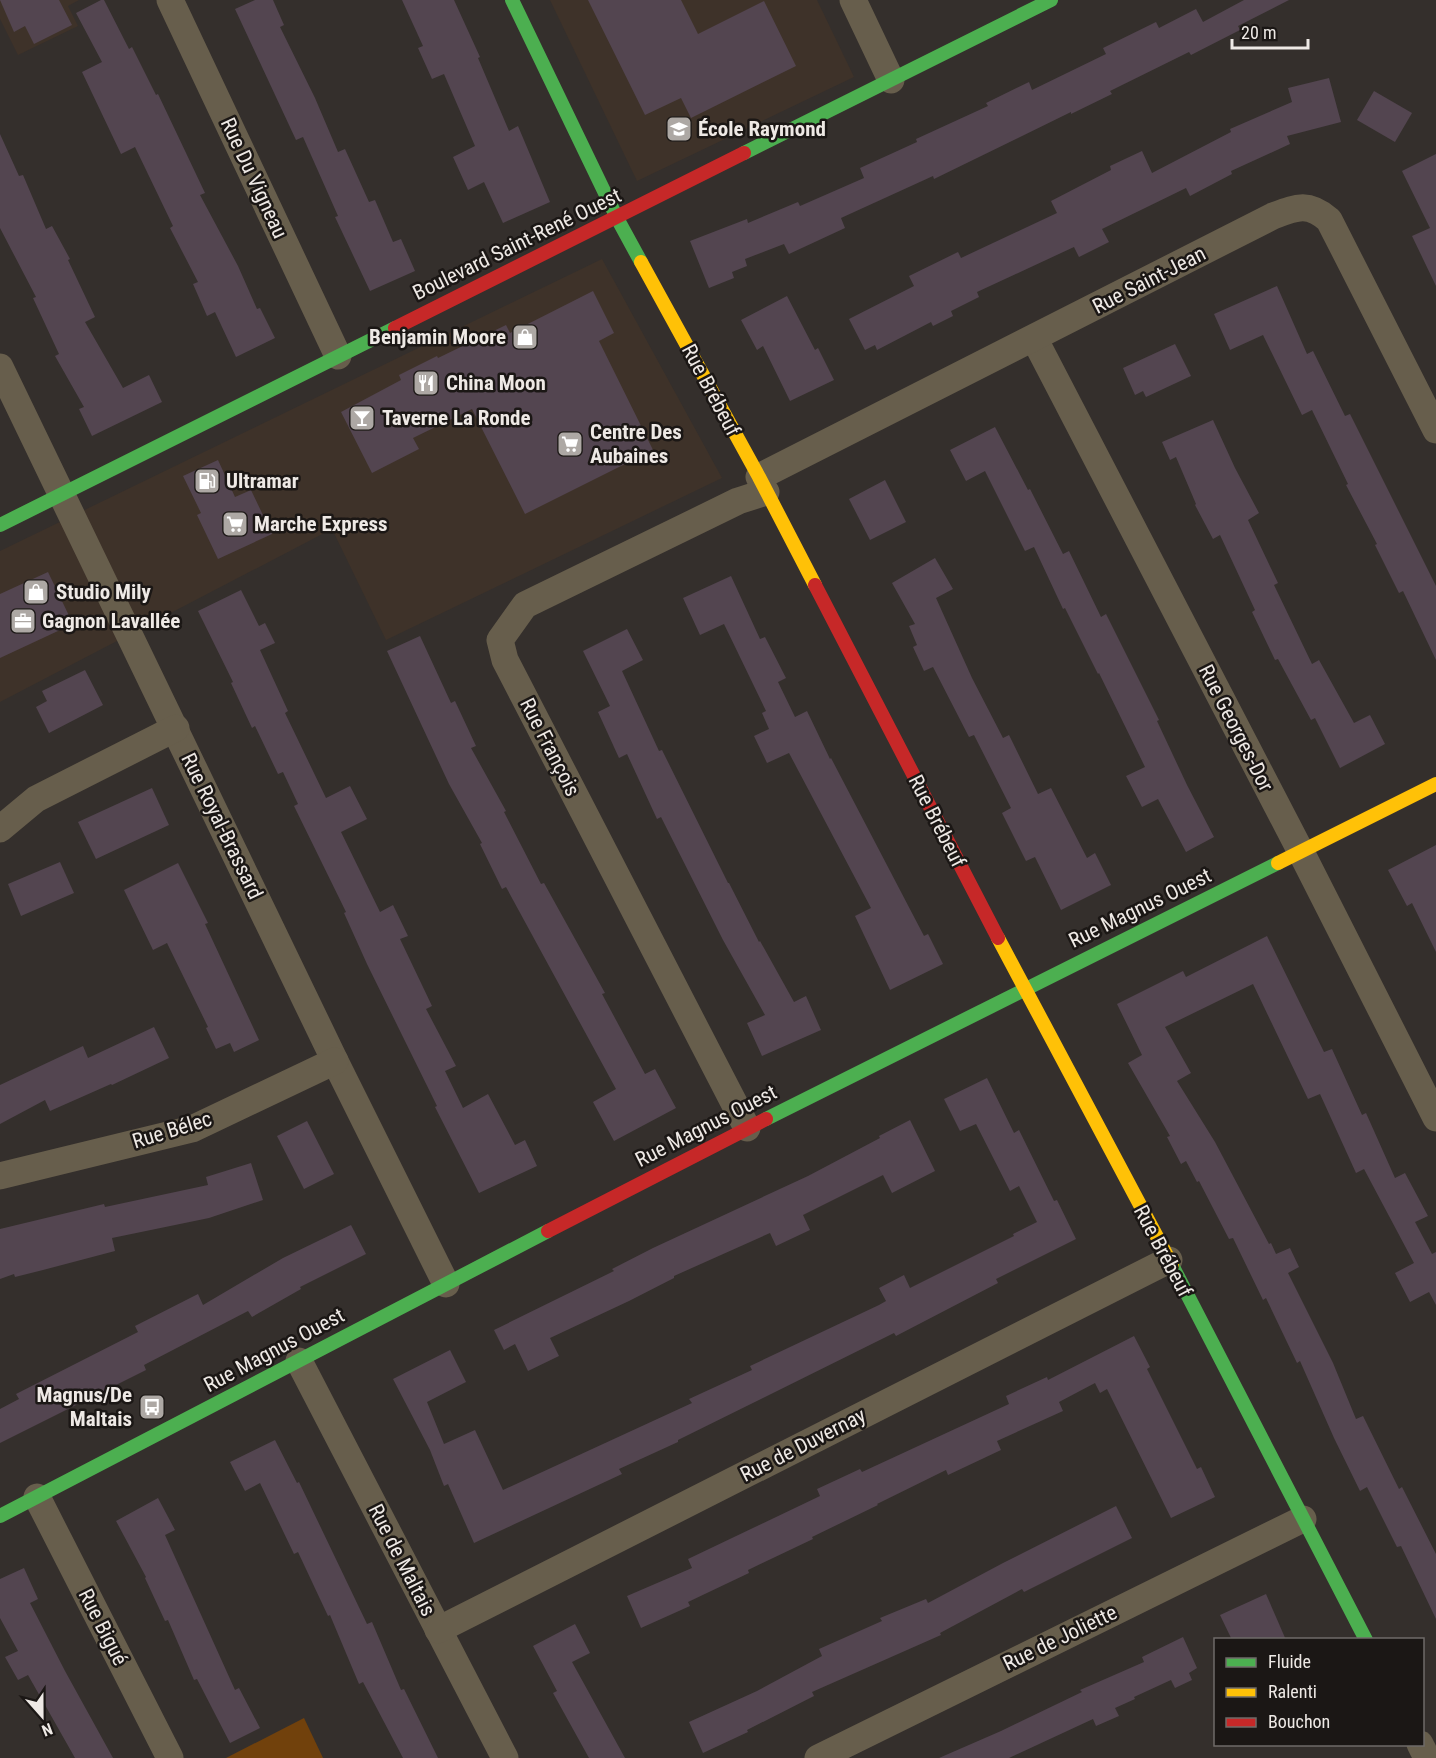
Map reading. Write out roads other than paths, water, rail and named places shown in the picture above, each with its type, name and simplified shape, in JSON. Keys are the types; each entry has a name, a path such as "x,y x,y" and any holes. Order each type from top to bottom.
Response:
{"street":[{"name":"Rue Du Vigneau","path":"170,0 338,356"},
{"name":"Rue Brébeuf","path":"512,0 618,218 762,484 1365,1638"},
{"path":"853,0 891,80"},
{"name":"Boulevard Saint-René Ouest","path":"0,525 1052,0"},
{"name":"Rue Saint-Jean","path":"762,484 1034,338 1273,216 1295,208 1316,210 1329,220 1436,430"},
{"name":"Rue Georges-Dor","path":"1034,338 1301,852 1436,1118"},
{"name":"Rue Royal-Brassard","path":"0,367 335,1061 446,1284"},
{"name":"Rue François","path":"747,1128 505,660 500,640 525,605 738,501 762,484"},
{"path":"0,829 36,799 176,728"},
{"name":"Rue Magnus Ouest","path":"0,1516 747,1128 1436,784"},
{"name":"Rue Bélec","path":"0,1176 192,1129 335,1061"},
{"name":"Rue de Duvernay","path":"438,1630 1169,1260"},
{"name":"Rue de Maltais","path":"299,1361 505,1758"},
{"name":"Rue Bigué","path":"37,1497 170,1758"},
{"name":"Rue de Joliette","path":"818,1758 1303,1519"}],"place":[{"name":"École Raymond","path":"679,129"},
{"name":"Benjamin Moore","path":"525,337"},
{"name":"China Moon","path":"426,383"},
{"name":"Taverne La Ronde","path":"362,418"},
{"name":"Centre Des Aubaines","path":"570,444"},
{"name":"Ultramar","path":"207,481"},
{"name":"Marche Express","path":"235,524"},
{"name":"Studio Mily","path":"36,592"},
{"name":"Gagnon Lavallée","path":"23,621"},
{"name":"Magnus/De Maltais","path":"152,1407"}]}
